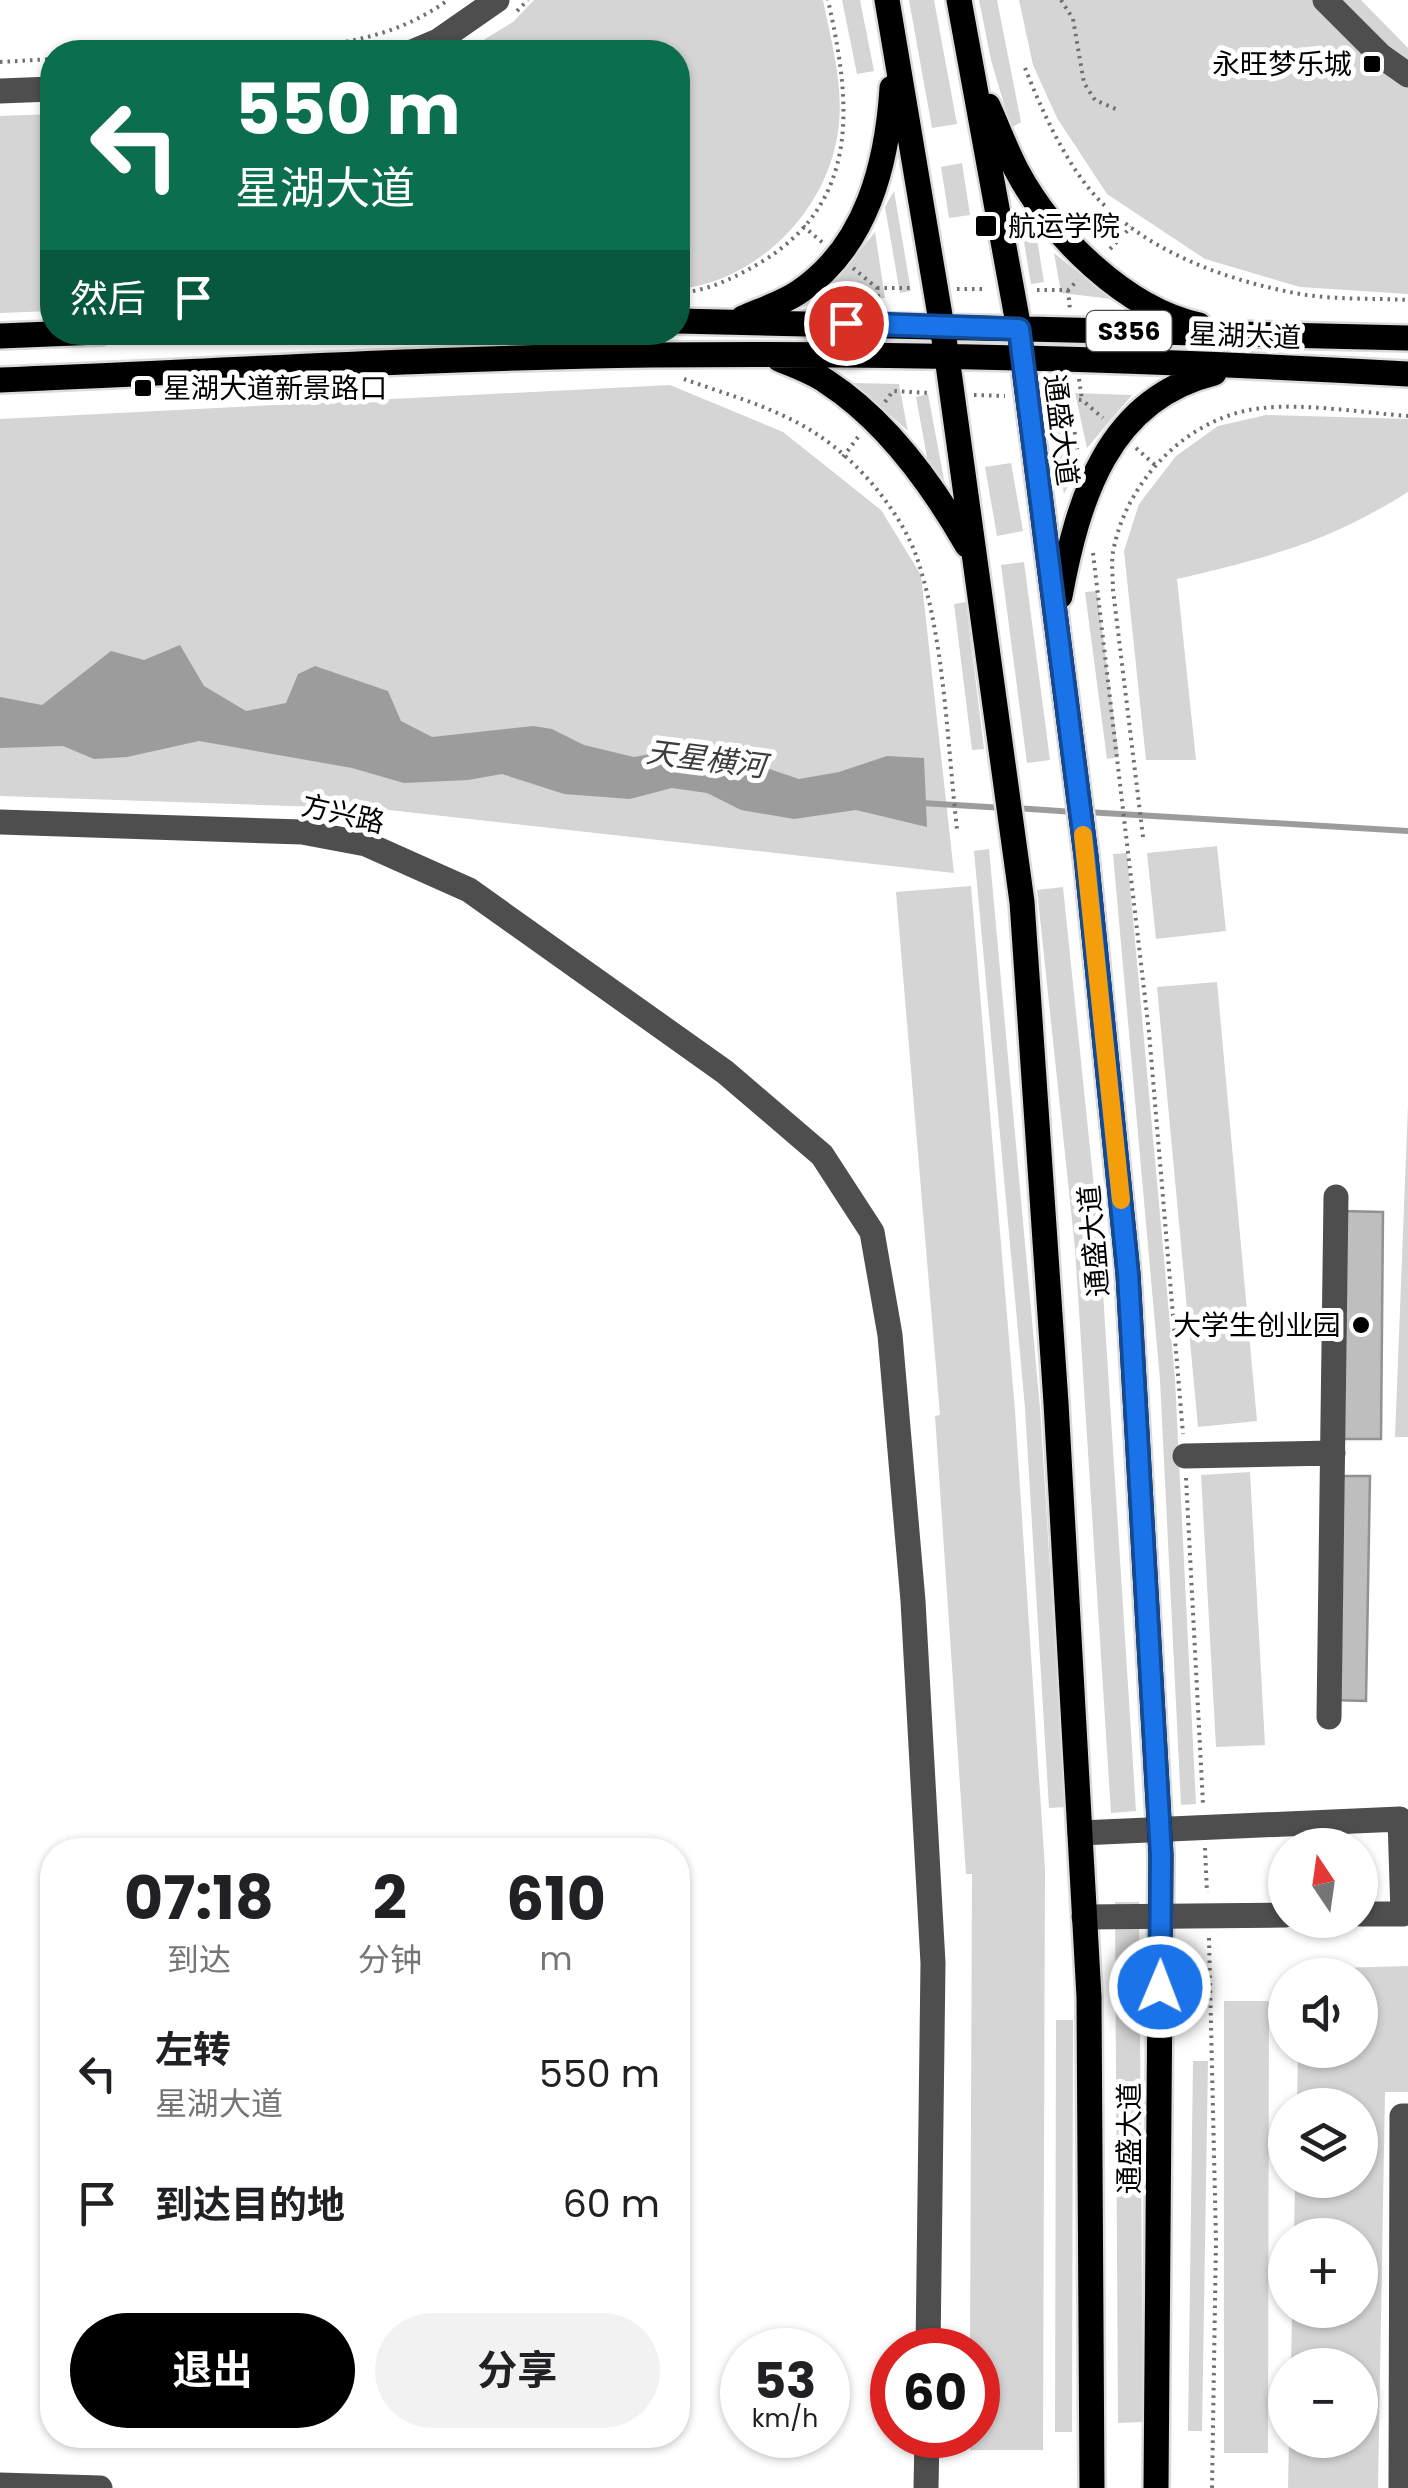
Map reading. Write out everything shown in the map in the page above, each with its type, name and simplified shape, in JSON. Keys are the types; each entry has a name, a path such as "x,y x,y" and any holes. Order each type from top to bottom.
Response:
{"main road":[{"name":"通盛大道","path":"887,0 947,357 1023,921 1056,1403 1089,1997 1092,2488"},
{"name":"通盛大道","path":"959,0 1019,329 1086,856 1128,1274 1160,1829 1156,2488"},
{"path":"964,30 986,104 1018,172 1053,224 1117,284 1177,320 1238,333"},
{"path":"738,320 799,292 838,255 869,204 888,141 895,39"},
{"name":"星湖大道","path":"690,321 1408,338"},
{"path":"0,336 40,334"},
{"path":"770,354 826,381 871,420 908,458 944,506 975,559"},
{"name":"星湖大道","path":"0,380 646,355 770,354 1022,358 1408,374"},
{"path":"1055,620 1068,557 1098,462 1133,418 1184,380 1242,366"}],"street":[{"path":"439,40 497,0"},
{"path":"1325,0 1381,56 1408,75"},
{"path":"0,91 40,89"},
{"name":"方兴路","path":"0,822 302,832 366,844 469,890 726,1072 822,1155 872,1232 894,1372 933,1963 928,2328"},
{"path":"1329,1718 1336,1197"},
{"path":"1184,1456 1333,1454"},
{"path":"1080,1833 1400,1819 1404,1846 1403,1914 1378,1914"},
{"path":"1084,1917 1268,1915"},
{"path":"1401,2488 1402,2116 1408,2116"},
{"path":"926,2488 927,2458"},
{"path":"0,2485 100,2488"}],"path":[{"path":"358,40 428,15 448,0"},
{"path":"690,290 732,280 786,246 820,203 842,158 846,117 844,72 828,0"},
{"path":"1061,0 1073,19 1084,83 1095,100 1118,110"},
{"path":"0,62 40,60"},
{"path":"1025,68 1046,121 1099,200 1153,242 1205,268 1302,294 1408,300"},
{"path":"802,226 877,288 882,324"},
{"path":"680,378 758,405 818,435 888,505 916,556 932,620 957,830"},
{"path":"843,458 893,391 1082,400 1156,466"},
{"path":"1142,837 1113,590 1113,552 1132,498 1170,448 1216,419 1263,408 1408,416"},
{"path":"1114,746 1131,857 1177,1334 1184,1456 1208,1916 1216,2240 1212,2488"}],"shaded area":[{"path":"534,0 823,0 840,108 833,153 823,182 787,234 764,255 737,271 690,287 690,40 484,40 513,22"},
{"path":"842,0 860,0 874,71 857,74"},
{"path":"909,0 934,0 957,124 932,128"},
{"path":"979,0 997,0 1021,122 1011,128 991,60"},
{"path":"1019,0 1361,0 1408,48 1408,294 1300,287 1205,259 1107,194 1057,118 1033,65"},
{"path":"40,114 40,311 0,313 0,116"},
{"path":"962,163 970,215 949,218 941,167"},
{"path":"894,191 911,291 900,293 885,207"},
{"path":"1024,211 1035,227 1044,282 1031,284 1019,212"},
{"path":"875,232 885,298 818,301"},
{"path":"1054,253 1112,299 1061,293"},
{"path":"854,383 899,384 908,431"},
{"path":"670,385 783,432 881,510 921,575 954,873 380,809 0,796 0,419"},
{"path":"1075,393 1132,395 1087,448"},
{"path":"928,394 944,480 928,463 916,397"},
{"path":"1063,403 1075,471 1064,494 1049,406"},
{"path":"1266,415 1408,419 1408,492 1324,536 1177,579 1196,760 1146,760 1124,551 1139,504 1176,456 1218,426"},
{"path":"1011,463 1023,531 997,536 985,467"},
{"path":"1024,562 1050,760 1027,763 1001,565"},
{"path":"1097,591 1119,757 1107,759 1085,592"},
{"path":"966,602 984,749 972,750 954,604"},
{"path":"1217,846 1226,931 1156,939 1147,853"},
{"path":"989,849 1040,1408 1065,1807 1049,1808 1025,1408 974,851"},
{"path":"1127,853 1175,1379 1196,1804 1181,1805 1160,1380 1113,854"},
{"path":"971,886 1015,1411 1045,1869 1043,2450 1000,2450 1000,2328 970,2328 972,1874 966,1874 935,1416 940,1415 896,892"},
{"path":"1063,887 1100,1245 1136,1811 1111,1813 1075,1248 1037,890"},
{"path":"1217,982 1257,1421 1198,1427 1157,987"},
{"path":"1408,1105 1408,1437 1395,1437"},
{"path":"1250,1472 1265,1745 1216,1747 1201,1475"},
{"path":"1115,1902 1139,1902 1143,2422 1118,2423"},
{"path":"1408,1966 1408,2092 1385,2092 1378,2488 1288,2488 1289,2458 1378,2458 1378,2348 1291,2348 1292,2328 1378,2328 1378,2218 1294,2218 1295,2198 1378,2198 1378,2088 1297,2088 1298,2068 1378,2068 1378,1967"},
{"path":"1224,2001 1268,2001 1268,2453 1224,2453"},
{"path":"1056,2020 1073,2020 1072,2432 1055,2432"},
{"path":"1193,2061 1208,2061 1202,2431 1188,2431"}],"water":[{"path":"180,645 204,686 246,711 286,703 298,674 315,666 388,691 401,721 432,737 533,726 552,729 584,745 634,757 699,745 799,779 839,772 887,756 924,758 927,827 856,810 794,819 741,810 707,793 672,788 630,799 564,794 502,774 404,783 352,768 199,741 127,757 94,759 63,746 0,748 0,697 42,705 111,651 144,660"}],"building":[{"name":"大学生创业园","path":"1341,1211 1383,1212 1381,1439 1339,1439"},
{"path":"1333,1476 1370,1476 1366,1701 1330,1700"}],"waterway":[{"name":"天星横河","path":"922,803 1004,808"},
{"name":"天星横河","path":"1016,808 1074,812"},
{"name":"天星横河","path":"1086,812 1408,831"}],"slow traffic":[{"path":"1083,835 1121,1200"}],"place":[{"name":"永旺梦乐城","path":"1372,64"},
{"name":"航运学院","path":"986,226"},
{"name":"星湖大道新景路口","path":"143,388"},
{"name":"大学生创业园","path":"1361,1325"}],"route":[{"path":"846,323 1019,329 1086,856 1128,1274 1161,1855 1160,1987"}]}
